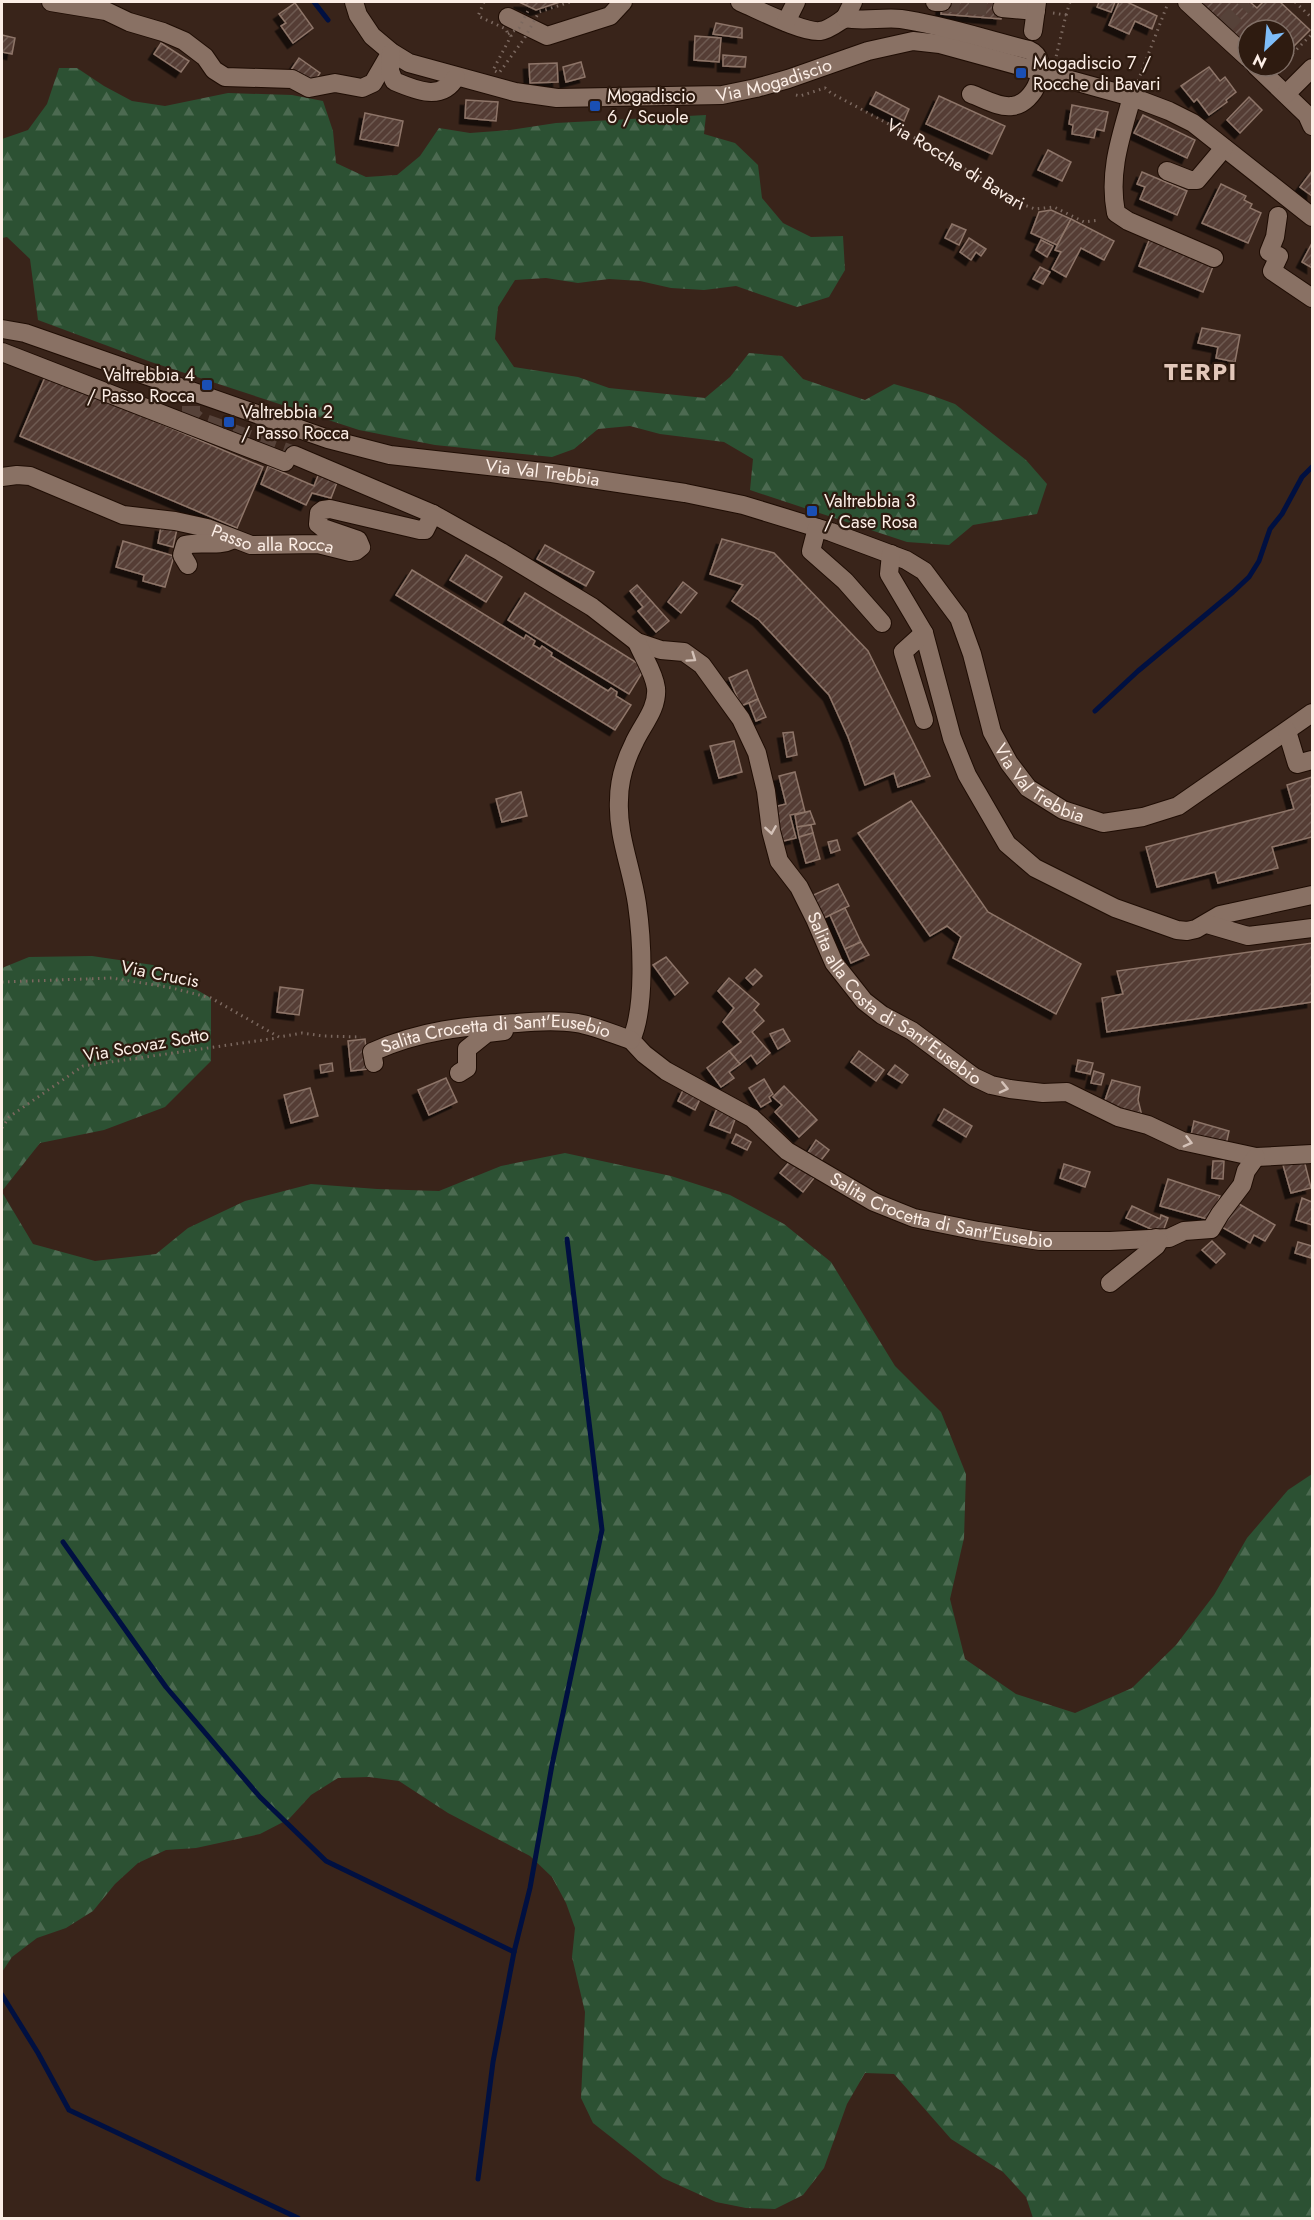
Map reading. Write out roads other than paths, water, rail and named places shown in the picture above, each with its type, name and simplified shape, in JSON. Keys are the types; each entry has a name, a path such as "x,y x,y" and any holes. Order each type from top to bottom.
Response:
{"street":[{"path":"51,2 106,11 129,22 174,36 205,57 214,70 225,77 292,79 309,88 335,83 362,88 373,83 391,52 372,36 358,15 354,2"},
{"path":"508,26 547,36 610,16 623,2"},
{"path":"740,2 786,22 817,32 827,29 844,18 853,2"},
{"path":"786,22 796,2"},
{"path":"935,2 942,2"},
{"path":"1187,2 1221,29 1236,45"},
{"path":"1002,8 1037,6 1034,31"},
{"path":"844,18 898,19 925,24 1029,50 1039,57 1042,64 1034,89 1021,104 1011,107 1003,106 971,94"},
{"name":"Via Mogadiscio","path":"391,52 390,71 394,81 402,84 435,93 445,91 451,86 448,71 515,92 557,98 722,95 756,88 868,51 914,41 940,44 1132,97 1169,111 1193,123 1312,218"},
{"path":"1286,94 1312,68"},
{"path":"1269,78 1307,115 1312,126"},
{"path":"1132,97 1115,159 1113,188 1118,214 1128,221 1214,258"},
{"path":"1167,171 1190,180 1197,180 1224,148"},
{"path":"1278,216 1275,237 1269,252 1279,256 1272,271 1312,298"},
{"name":"Via Val Trebbia","path":"2,329 25,333 192,400 390,455 552,473 743,504 891,554 924,571 959,618 972,654 992,732 1009,763 1028,788 1063,810 1103,823 1143,817 1178,806 1312,714"},
{"path":"2,352 195,427 289,459 433,514 592,607 637,642"},
{"name":"Passo alla Rocca","path":"2,477 30,476 123,515 175,521 207,528 234,540 251,544 318,544 350,552 357,551 361,547 358,540 323,528 318,524 318,513 330,509 420,530 425,530 433,514"},
{"path":"817,528 811,551 845,581 882,623"},
{"path":"188,566 182,555 185,544 197,542 225,544 234,540"},
{"path":"891,554 889,574 924,633 952,738 968,775 1007,844 1035,868 1115,908 1187,931 1207,924 1220,915 1312,895"},
{"path":"924,633 903,652 924,720"},
{"name":"Salita Crocetta di Sant'Eusebio","path":"631,1040 636,1028 642,970 637,904 619,820 619,795 628,757 650,714 656,696 654,677 637,642"},
{"name":"Salita alla Costa di Sant'Eusebio","path":"637,642 661,650 684,652 694,659 702,665 741,719 757,753 766,791 771,831 779,861 799,887 834,963 864,1000 882,1015 912,1030 982,1081 1010,1089 1043,1093 1068,1092 1118,1117 1148,1125 1182,1141 1256,1157 1312,1154"},
{"path":"1287,731 1297,764 1312,760"},
{"path":"1207,924 1248,936 1312,928"},
{"name":"Salita Crocetta di Sant'Eusebio","path":"374,1063 372,1052 418,1034 463,1026 539,1021 577,1023 631,1040 644,1054 666,1071 752,1118 787,1151 874,1202 914,1218 1040,1241 1110,1242 1169,1238 1184,1231 1212,1229 1220,1214 1242,1185 1245,1171 1256,1157"},
{"path":"459,1073 467,1068 467,1049 487,1033 512,1030 516,1023"},
{"path":"1110,1283 1156,1246 1160,1241 1156,1238"}],"waterway":[{"path":"314,2 328,20"},
{"path":"1095,711 1138,671 1249,577 1259,561 1270,529 1282,514 1302,477 1312,467"},
{"path":"478,2179 493,2062 514,1952 530,1888 552,1765 602,1530 567,1239"},
{"path":"63,1542 166,1687 260,1797 326,1861 514,1952"},
{"path":"2,1995 38,2053 69,2110 298,2218"}],"tunnel":[{"path":"942,2 1002,8"},
{"path":"1223,27 1247,2"},
{"path":"191,406 191,415 197,420 294,455"}],"place":[{"name":"Mogadiscio 7 / Rocche di Bavari","path":"1021,73"},
{"name":"Mogadiscio 6 / Scuole","path":"595,106"},
{"name":"Valtrebbia 4 / Passo Rocca","path":"207,385"},
{"name":"Valtrebbia 2 / Passo Rocca","path":"229,422"},
{"name":"Valtrebbia 3 / Case Rosa","path":"812,511"}],"district":[{"name":"TERPI","path":"1201,372"}]}
